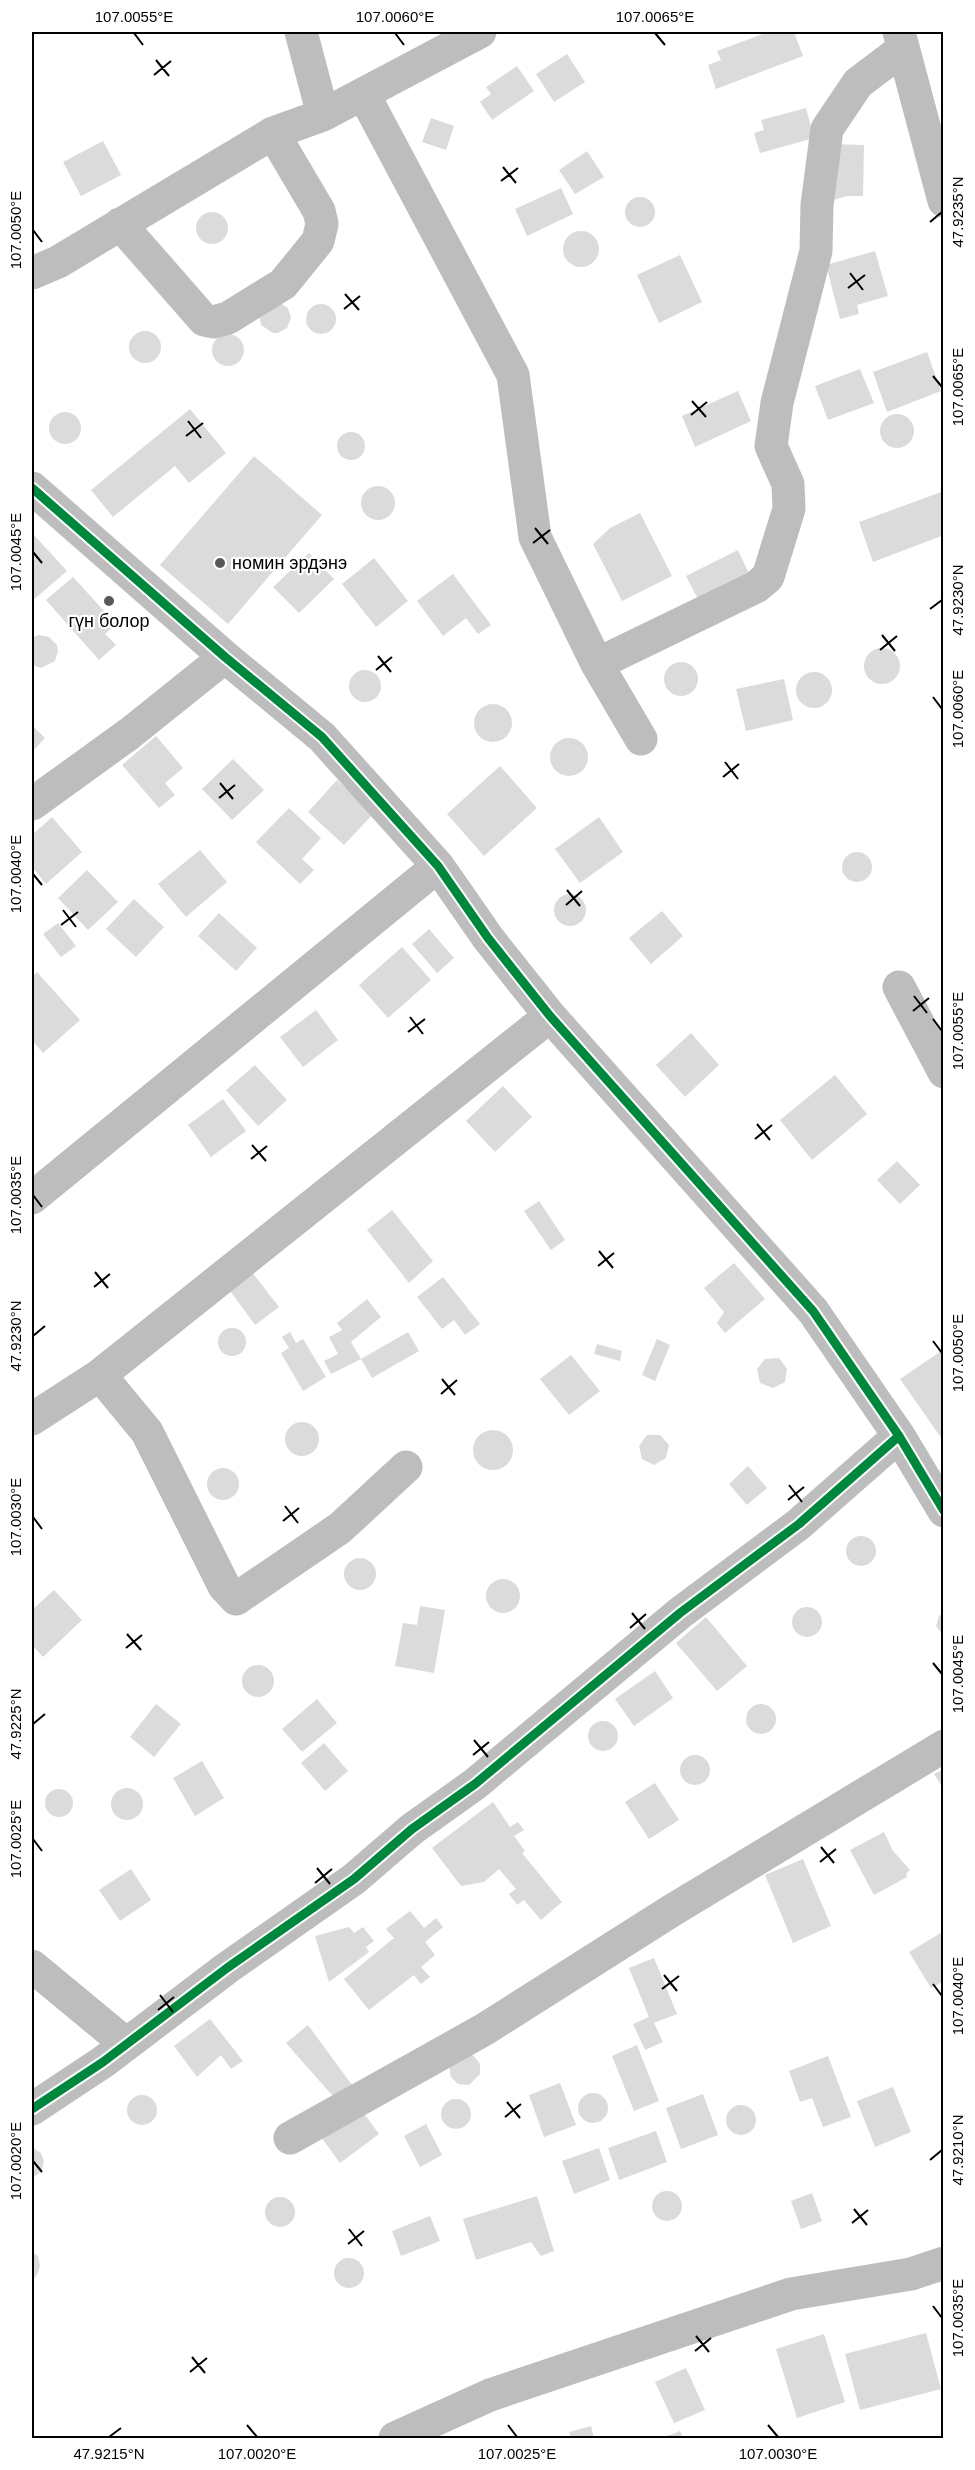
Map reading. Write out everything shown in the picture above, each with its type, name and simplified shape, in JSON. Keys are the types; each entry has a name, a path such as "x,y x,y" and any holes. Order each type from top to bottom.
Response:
{"street":[{"path":"301,32 323,115"},
{"path":"32,273 58,262 273,133 323,115 364,95 480,32"},
{"path":"597,664 756,588 768,577 789,509 788,484 771,446 777,403 816,251 817,205 827,129 858,83 901,40"},
{"path":"901,40 943,200"},
{"path":"364,95 513,375 535,537 597,664 641,739"},
{"path":"120,224 204,320 213,322 228,318 283,284 318,241 322,224 319,211 273,133"},
{"path":"32,488 225,657 322,737 438,866 488,938 550,1016 813,1311 899,1436 944,1511"},
{"path":"32,804 129,734 225,657"},
{"path":"32,1198 438,866"},
{"path":"899,987 944,1072"},
{"path":"32,1419 100,1375 550,1016"},
{"path":"100,1375 147,1432 224,1586 236,1599 340,1528 405,1467"},
{"path":"32,2109 102,2062 227,1968 354,1879 412,1829 475,1784 680,1613 799,1524 899,1436"},
{"path":"291,2138 485,2030 671,1911 944,1746"},
{"path":"32,1966 126,2043"},
{"path":"395,2439 490,2395 791,2294 911,2274 944,2263"}],"building":[{"path":"768,32 794,32 803,56 716,89 708,65 721,60 717,51"},
{"path":"567,54 585,82 554,102 536,74"},
{"path":"517,66 534,91 492,120 480,102 491,94 486,87"},
{"path":"806,108 814,138 760,153 754,133 764,130 761,120"},
{"path":"431,118 454,126 446,150 422,142"},
{"path":"103,141 121,175 81,196 63,162"},
{"path":"833,144 864,145 863,196 848,196 833,200"},
{"path":"587,151 604,177 575,194 559,170"},
{"path":"561,188 573,214 527,236 515,209"},
{"path":"640,197 646,198 654,206 654,218 646,226 640,227 634,226 626,218 625,212 626,206 634,198"},
{"path":"212,212 224,216 228,228 224,240 212,244 200,240 196,228 200,216"},
{"path":"581,231 594,236 599,249 594,262 581,267 568,262 563,249 568,236"},
{"path":"875,251 888,296 857,305 859,314 840,319 826,265"},
{"path":"680,255 702,302 659,323 637,275"},
{"path":"279,302 288,308 291,318 287,328 273,333 261,325 259,314"},
{"path":"321,304 331,309 336,319 331,329 321,334 311,329 306,319 311,309"},
{"path":"145,331 156,336 161,347 156,358 145,363 134,358 129,347 134,336"},
{"path":"228,334 239,339 244,350 239,361 228,366 217,361 212,350 217,339"},
{"path":"927,352 941,391 887,412 873,372"},
{"path":"860,369 874,403 828,420 815,386"},
{"path":"738,391 751,421 695,447 682,416"},
{"path":"190,409 226,453 189,483 175,466 113,517 91,490"},
{"path":"65,412 76,417 81,428 76,439 65,444 54,439 49,428 54,417"},
{"path":"897,414 909,419 914,431 909,443 897,448 885,443 880,431 885,419"},
{"path":"351,432 361,436 365,446 361,456 351,460 341,456 337,446 341,436"},
{"path":"254,456 322,515 228,624 160,565"},
{"path":"378,486 390,491 395,503 390,515 378,520 366,515 361,503 366,491"},
{"path":"944,491 944,535 873,562 859,522"},
{"path":"640,513 672,576 622,601 593,544 610,528"},
{"path":"34,535 67,571 32,601 32,537"},
{"path":"738,550 751,578 700,603 686,576"},
{"path":"309,553 334,579 299,613 273,587"},
{"path":"374,558 408,601 376,627 342,584"},
{"path":"453,574 491,625 478,634 466,618 443,636 417,601"},
{"path":"73,577 116,624 105,634 116,645 99,660 46,600"},
{"path":"38,635 49,637 57,645 58,651 55,661 41,668 32,665 32,638"},
{"path":"882,648 895,653 900,666 895,679 882,684 869,679 864,666 869,653"},
{"path":"681,662 693,667 698,679 693,691 681,696 669,691 664,679 669,667"},
{"path":"365,670 377,674 381,686 377,698 365,702 353,698 349,686 353,674"},
{"path":"814,672 827,677 832,690 827,703 814,708 801,703 796,690 801,677"},
{"path":"784,679 793,720 746,731 736,689"},
{"path":"493,704 506,710 512,723 506,736 493,742 480,736 474,723 480,710"},
{"path":"32,725 45,738 32,752"},
{"path":"156,736 183,768 165,783 175,795 159,808 122,765"},
{"path":"569,738 582,744 588,757 582,770 569,776 556,770 550,757 556,744"},
{"path":"233,759 264,790 232,820 202,789"},
{"path":"500,766 537,808 484,856 447,814"},
{"path":"337,780 374,813 344,845 308,812"},
{"path":"289,808 321,838 302,859 314,870 300,884 256,842"},
{"path":"52,817 82,852 46,884 32,867 32,835"},
{"path":"599,817 623,852 580,883 555,849"},
{"path":"200,850 227,882 186,917 158,884"},
{"path":"857,852 868,856 872,867 868,878 857,882 846,878 842,867 846,856"},
{"path":"87,870 118,902 88,930 58,898"},
{"path":"570,894 582,898 586,910 582,922 570,926 558,922 554,910 558,898"},
{"path":"134,899 164,927 136,957 106,929"},
{"path":"662,911 683,936 651,964 629,938"},
{"path":"219,913 257,948 236,971 198,936"},
{"path":"58,923 76,946 61,957 43,934"},
{"path":"429,929 454,958 437,973 412,944"},
{"path":"402,947 431,980 388,1018 359,985"},
{"path":"37,972 80,1020 43,1053 32,1040 32,977"},
{"path":"316,1010 338,1040 303,1067 280,1037"},
{"path":"691,1033 719,1065 685,1097 656,1065"},
{"path":"255,1065 287,1100 258,1126 226,1090"},
{"path":"835,1075 867,1114 812,1160 780,1120"},
{"path":"503,1086 532,1117 495,1152 466,1121"},
{"path":"223,1099 246,1131 211,1157 188,1125"},
{"path":"897,1161 920,1185 900,1204 877,1180"},
{"path":"539,1201 565,1240 551,1250 524,1211"},
{"path":"392,1210 433,1261 409,1283 367,1230"},
{"path":"734,1263 765,1299 725,1333 717,1323 724,1312 704,1288"},
{"path":"251,1271 279,1307 255,1325 228,1288"},
{"path":"443,1277 480,1324 465,1335 454,1320 442,1329 417,1297"},
{"path":"367,1299 381,1317 351,1342 361,1359 331,1374 324,1361 338,1354 329,1337 342,1330 337,1323"},
{"path":"232,1328 242,1332 246,1342 242,1352 232,1356 222,1352 218,1342 222,1332"},
{"path":"290,1332 296,1343 303,1339 326,1377 303,1391 281,1353 289,1348 282,1337"},
{"path":"408,1332 419,1351 372,1378 361,1359"},
{"path":"657,1339 670,1345 655,1381 642,1375"},
{"path":"597,1344 622,1351 620,1361 594,1354"},
{"path":"944,1349 944,1438 942,1439 900,1379"},
{"path":"571,1355 600,1391 569,1415 540,1379"},
{"path":"779,1358 787,1369 785,1382 773,1388 760,1383 757,1369 765,1359"},
{"path":"302,1422 314,1427 319,1439 314,1451 302,1456 290,1451 285,1439 290,1427"},
{"path":"493,1430 501,1431 507,1436 512,1442 512,1458 507,1464 501,1469 493,1470 485,1469 479,1464 474,1458 473,1450 474,1442 479,1436 485,1431"},
{"path":"647,1435 660,1435 669,1445 666,1458 654,1465 642,1459 639,1446"},
{"path":"748,1466 767,1488 747,1505 729,1484"},
{"path":"223,1468 234,1473 239,1484 234,1495 223,1500 212,1495 207,1484 212,1473"},
{"path":"861,1536 872,1540 876,1551 872,1562 861,1566 850,1562 846,1551 850,1540"},
{"path":"360,1558 372,1562 376,1574 372,1586 360,1590 348,1586 344,1574 348,1562"},
{"path":"503,1579 515,1584 520,1596 515,1608 503,1613 491,1608 486,1596 491,1584"},
{"path":"54,1590 82,1620 43,1657 32,1645 32,1610"},
{"path":"420,1606 445,1610 434,1673 395,1666 403,1623 417,1625"},
{"path":"807,1607 818,1611 822,1622 818,1633 807,1637 796,1633 792,1622 796,1611"},
{"path":"944,1611 944,1637 936,1626 939,1616"},
{"path":"706,1617 747,1666 717,1691 676,1643"},
{"path":"258,1665 269,1670 274,1681 269,1692 258,1697 247,1692 242,1681 247,1670"},
{"path":"655,1671 673,1698 634,1726 615,1699"},
{"path":"317,1699 337,1723 302,1752 282,1729"},
{"path":"156,1704 181,1724 154,1757 130,1737"},
{"path":"761,1704 772,1708 776,1719 772,1730 761,1734 750,1730 746,1719 750,1708"},
{"path":"603,1721 614,1725 618,1736 614,1747 603,1751 592,1747 588,1736 592,1725"},
{"path":"324,1743 348,1771 325,1791 301,1763"},
{"path":"695,1755 706,1759 710,1770 706,1781 695,1785 684,1781 680,1770 684,1759"},
{"path":"202,1761 224,1798 195,1816 173,1778"},
{"path":"944,1769 944,1790 934,1774"},
{"path":"655,1783 679,1820 649,1839 625,1802"},
{"path":"127,1788 138,1793 143,1804 138,1815 127,1820 116,1815 111,1804 116,1793"},
{"path":"59,1789 69,1793 73,1803 69,1813 59,1817 49,1813 45,1803 49,1793"},
{"path":"493,1802 510,1827 518,1822 524,1830 514,1836 525,1851 522,1853 562,1902 541,1920 524,1900 517,1905 509,1894 516,1889 499,1869 484,1882 461,1886 432,1848"},
{"path":"884,1832 893,1851 910,1870 906,1874 907,1877 874,1895 850,1850"},
{"path":"803,1859 831,1926 793,1943 765,1875"},
{"path":"131,1869 151,1900 120,1921 99,1890"},
{"path":"410,1911 424,1928 436,1918 443,1927 425,1942 435,1955 421,1967 430,1977 421,1984 414,1975 369,2010 344,1979 394,1938 386,1929"},
{"path":"349,1927 354,1933 363,1927 374,1941 366,1947 369,1952 329,1982 315,1936"},
{"path":"944,1931 944,1981 931,1988 909,1952"},
{"path":"654,1958 677,2014 654,2023 663,2042 645,2050 633,2024 649,2017 629,1968"},
{"path":"210,2019 243,2061 231,2069 221,2055 197,2077 174,2046"},
{"path":"308,2025 352,2085 338,2102 286,2043"},
{"path":"637,2045 659,2101 634,2111 612,2056"},
{"path":"469,2054 474,2056 480,2064 480,2074 469,2085 458,2084 451,2077 449,2066"},
{"path":"828,2056 851,2117 823,2127 812,2098 800,2102 789,2071"},
{"path":"560,2083 576,2125 544,2137 529,2095"},
{"path":"893,2087 911,2132 875,2147 857,2101"},
{"path":"593,2093 604,2097 608,2108 604,2119 593,2123 582,2119 578,2108 582,2097"},
{"path":"703,2094 718,2135 681,2149 666,2108"},
{"path":"142,2095 153,2099 157,2110 153,2121 142,2125 131,2121 127,2110 131,2099"},
{"path":"352,2097 379,2134 340,2163 313,2126"},
{"path":"456,2099 467,2103 471,2114 467,2125 456,2129 445,2125 441,2114 445,2103"},
{"path":"741,2105 752,2109 756,2120 752,2131 741,2135 730,2131 726,2120 730,2109"},
{"path":"426,2124 442,2155 420,2167 404,2136"},
{"path":"656,2131 667,2162 619,2180 608,2148"},
{"path":"32,2147 41,2153 44,2162 41,2172 32,2178"},
{"path":"599,2148 610,2180 574,2194 562,2161"},
{"path":"667,2191 678,2195 682,2206 678,2217 667,2221 656,2217 652,2206 656,2195"},
{"path":"812,2193 822,2221 801,2229 791,2201"},
{"path":"537,2196 554,2251 541,2256 531,2242 476,2260 463,2219"},
{"path":"280,2197 291,2201 295,2212 291,2223 280,2227 269,2223 265,2212 269,2201"},
{"path":"430,2216 440,2241 401,2256 392,2231"},
{"path":"32,2252 38,2256 40,2266 37,2275 32,2280"},
{"path":"349,2258 360,2262 364,2273 360,2284 349,2288 338,2284 334,2273 338,2262"},
{"path":"926,2333 941,2389 860,2410 845,2354"},
{"path":"824,2334 845,2402 797,2418 776,2349"},
{"path":"686,2368 705,2410 674,2423 655,2382"},
{"path":"591,2426 594,2438 571,2438 569,2432"},
{"path":"680,2431 683,2438 660,2438 673,2434"}],"cycle path":[{"path":"32,488 225,657 322,737 438,866 488,938 550,1016 813,1311 899,1436 944,1511"},
{"path":"32,2109 103,2062 227,1968 354,1879 412,1829 475,1784 680,1613 799,1524 899,1436"}],"place":[{"name":"номин эрдэнэ","path":"220,563"},
{"name":"гүн болор","path":"109,601"}]}
